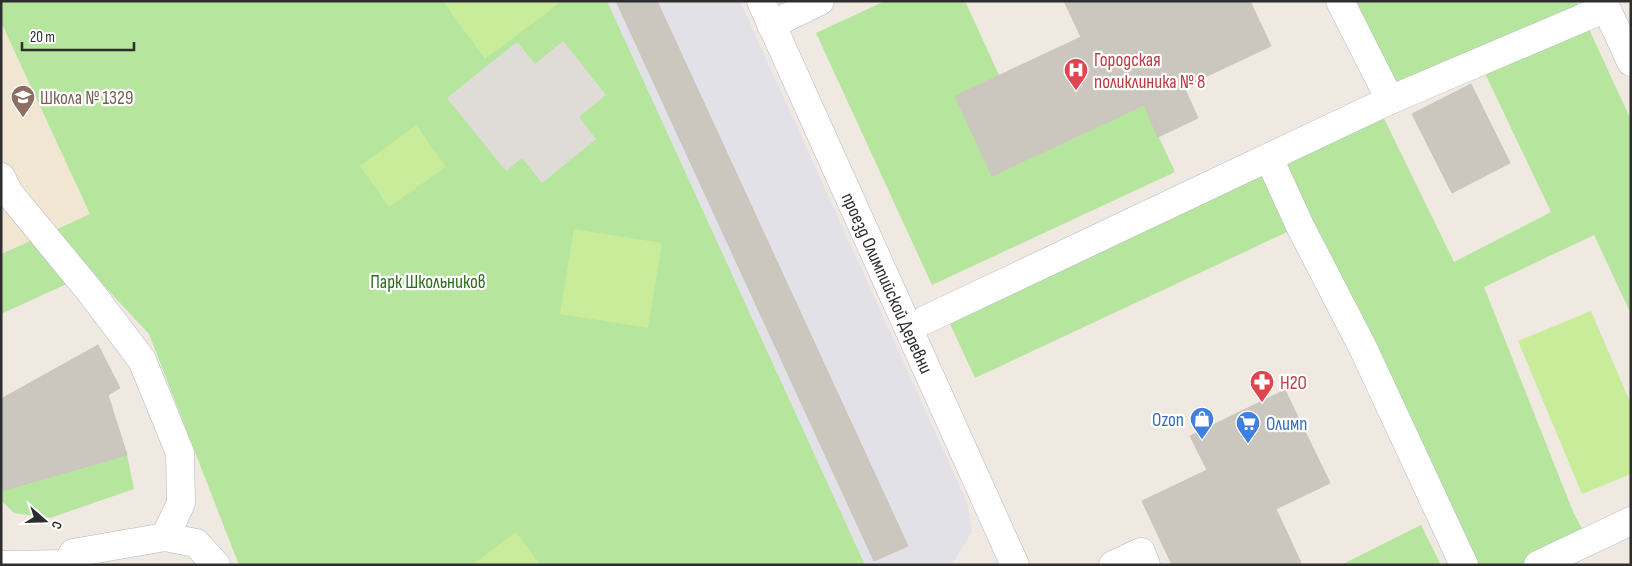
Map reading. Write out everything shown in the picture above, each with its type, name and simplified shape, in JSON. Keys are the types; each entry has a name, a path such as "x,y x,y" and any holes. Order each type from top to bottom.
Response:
{"street":[{"path":"766,13 820,1"},
{"path":"1340,1 1390,100"},
{"path":"925,320 1390,100 1604,4 1631,62"},
{"name":"проезд Олимпийской Деревни","path":"766,13 1015,565"},
{"path":"1268,158 1300,226 1363,348 1464,565"},
{"path":"1,177 9,193 89,290 142,360 180,452 181,502 165,537"},
{"path":"1538,565 1631,521"},
{"path":"1,565 67,564 73,554 165,537 196,543 216,565"},
{"path":"1113,565 1140,552 1146,565"}],"shaded area":[{"path":"607,1 740,1 967,502 972,532 951,565 865,565"},
{"name":"Школа № 1329","path":"1,22 90,214 1,254"},
{"path":"563,41 606,95 579,117 596,139 542,183 522,158 506,171 447,98 517,42 535,64"}],"green space":[{"name":"Парк Школьников","path":"1,1 607,1 865,565 239,565 149,334 53,231 90,214 1,22"},
{"path":"443,1 561,1 561,2 485,59"},
{"path":"885,1 965,1 999,75 955,96 992,176 1144,105 1175,172 932,285 816,33"},
{"path":"1356,1 1576,1 1631,120 1631,314 1594,235 1484,287 1574,514 1589,541 1538,565 1464,565 1300,226 975,378 944,311 1378,106 1454,262 1551,212 1480,63 1402,94"},
{"path":"416,125 446,167 389,207 360,166"},
{"path":"574,229 662,243 648,328 560,314"},
{"path":"35,239 71,282 1,314 1,254"},
{"path":"1591,311 1631,404 1631,474 1582,494 1518,341"},
{"path":"127,455 134,489 50,518 14,513 1,500 1,491"},
{"path":"1421,525 1441,565 1341,565"},
{"path":"516,532 540,565 472,565"}],"building":[{"path":"616,1 657,1 908,546 874,561"},
{"name":"Городская поликлиника № 8","path":"1064,1 1250,1 1271,46 1184,87 1198,118 1158,137 1144,105 992,176 955,96 1081,37"},
{"path":"1471,84 1510,163 1452,193 1412,114"},
{"path":"98,345 120,388 108,395 127,455 1,491 1,399"},
{"path":"1285,390 1330,483 1276,509 1302,565 1172,565 1142,501 1207,470 1190,436"}],"place":[{"name":"Городская поликлиника № 8","path":"1076,91"},
{"name":"Школа № 1329","path":"23,118"},
{"name":"H2O","path":"1262,403"},
{"name":"Ozon","path":"1202,440"},
{"name":"Олимп","path":"1248,444"}]}
